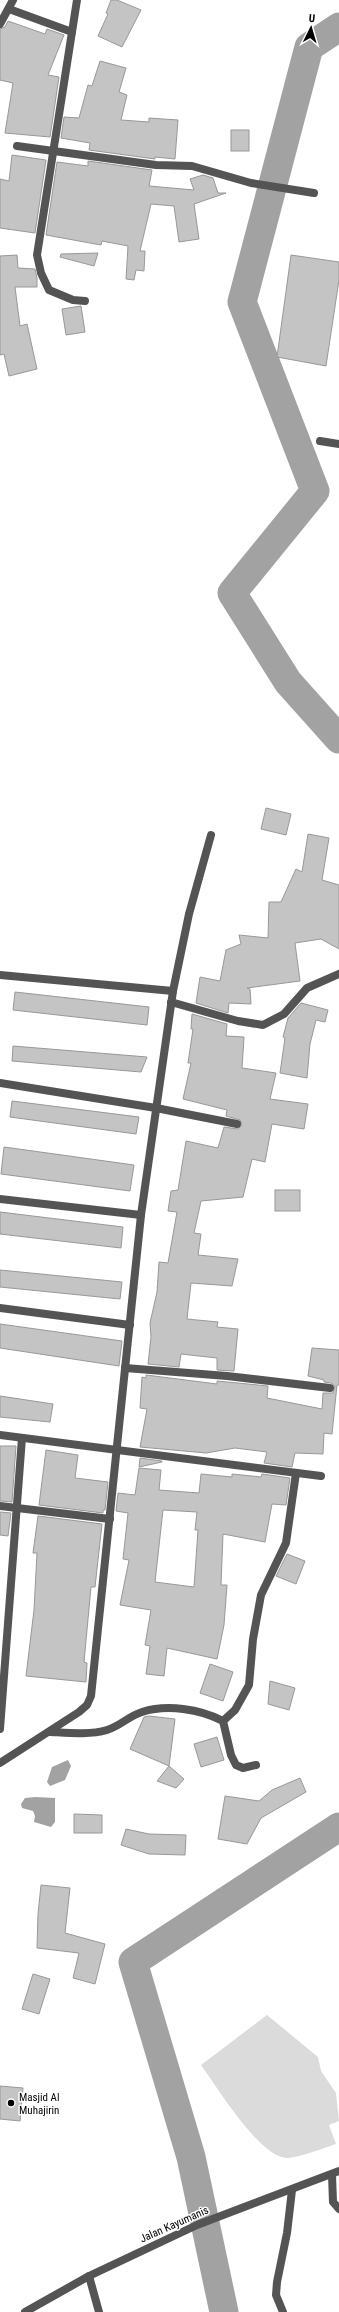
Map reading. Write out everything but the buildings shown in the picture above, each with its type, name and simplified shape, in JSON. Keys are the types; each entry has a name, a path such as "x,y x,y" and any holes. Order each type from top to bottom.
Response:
{"street":[{"path":"0,24 13,0"},
{"path":"77,0 37,254 41,273 49,290 73,300 85,301"},
{"path":"9,9 72,32"},
{"path":"17,146 156,165 192,166 251,183 314,193"},
{"path":"320,441 339,444"},
{"path":"0,1764 51,1732 79,1712 87,1706 91,1696 141,1215 173,991 190,914 211,835"},
{"path":"171,1002 238,1021 263,1025 284,1014 307,988 339,974"},
{"path":"0,975 173,991"},
{"path":"0,1083 156,1108 237,1124"},
{"path":"0,1199 141,1215"},
{"path":"0,1308 130,1325"},
{"path":"125,1368 227,1376 330,1388"},
{"path":"0,1435 321,1476"},
{"path":"0,1729 22,1438"},
{"path":"223,1721 235,1710 248,1685 253,1639 261,1595 286,1543 296,1473"},
{"path":"0,1506 110,1519"},
{"path":"51,1732 105,1731 120,1725 141,1713 170,1708 212,1715 223,1721 231,1755 236,1765 243,1768 256,1765"},
{"path":"335,2173 333,2202 339,2208"},
{"name":"Jalan Kayumanis","path":"25,2312 89,2276 196,2225 335,2173"},
{"path":"283,2312 276,2295 276,2282 287,2232 292,2190"},
{"path":"89,2276 99,2312"}],"shaded area":[{"path":"68,1760 71,1766 65,1780 50,1786 47,1782 52,1767"},
{"path":"25,1798 55,1798 55,1822 51,1827 34,1822 35,1816 33,1811 22,1808 21,1804"},
{"path":"267,2015 318,2057 321,2071 336,2093 339,2121 329,2125 336,2144 291,2158 286,2158 275,2154 264,2146 239,2119 201,2065"}],"waterway":[{"path":"339,27 309,47 242,302 315,491 232,593 288,682 339,739"},
{"path":"224,2312 191,2157 133,1962 339,1827"}],"place":[{"name":"Masjid Al Muhajirin","path":"11,2103"}]}
